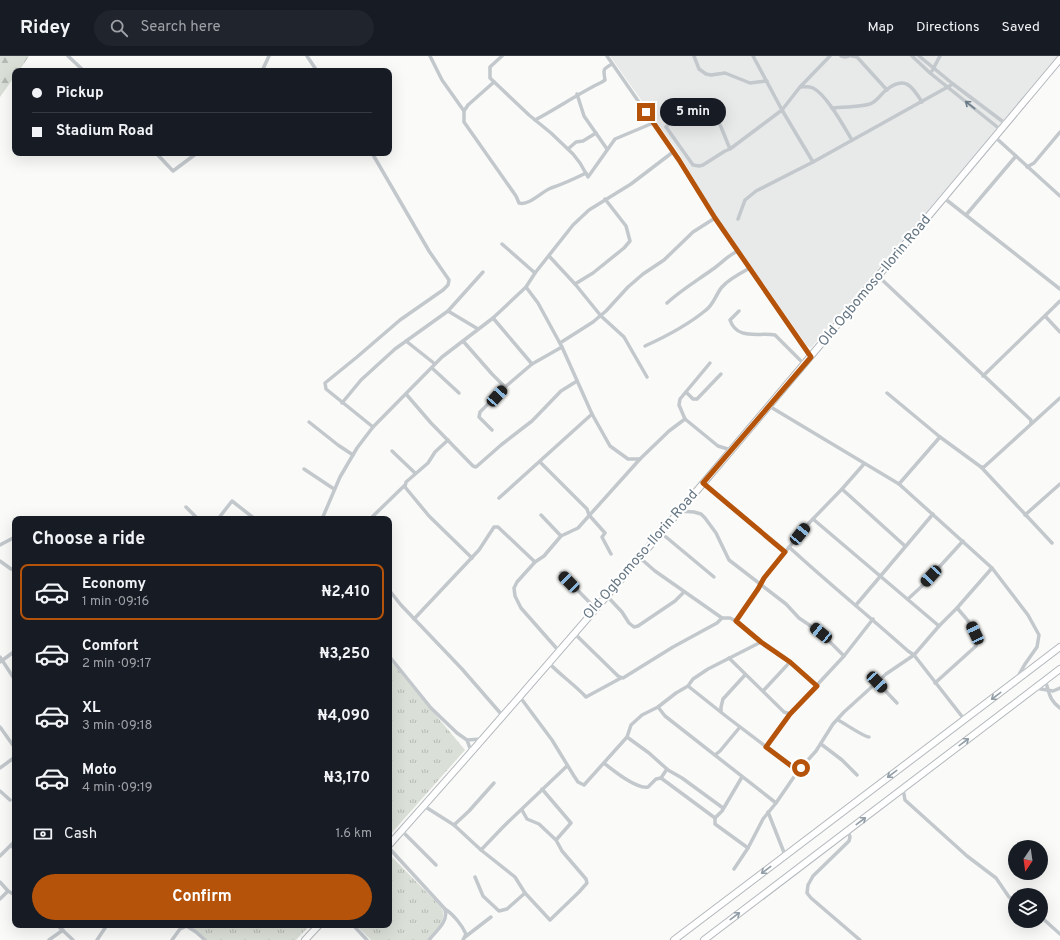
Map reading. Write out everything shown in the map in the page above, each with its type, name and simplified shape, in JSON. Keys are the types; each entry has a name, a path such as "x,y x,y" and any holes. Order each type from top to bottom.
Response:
{"highway":[{"name":"Old Ogbomoso-Ilorin Road","path":"392,842 520,696 811,357 1060,59"},
{"path":"674,940 1060,647"},
{"path":"704,940 1060,669"},
{"path":"305,940 316,928"}],"street":[{"path":"68,56 81,68"},
{"path":"263,68 269,56"},
{"path":"307,56 315,68"},
{"path":"430,56 442,80 464,111"},
{"path":"502,56 490,67 490,78 568,149 577,158 589,177 607,149 617,138 653,123"},
{"path":"608,56 673,152 715,218 811,357"},
{"path":"694,56 699,69 706,74 711,75 725,73 750,83 767,81"},
{"path":"753,56 782,110 813,162"},
{"path":"730,149 709,103 706,101 682,114 666,127 693,165 703,165 730,149 782,110 800,87 830,56"},
{"path":"841,56 849,56"},
{"path":"852,56 857,57 887,90"},
{"path":"912,56 948,88 1001,130"},
{"path":"919,56 933,69 1006,124"},
{"path":"930,73 940,56"},
{"path":"535,120 562,105 577,94 605,80 603,71 612,64"},
{"path":"494,82 468,105 464,111 464,122 516,196 520,204 525,203 546,191 586,173"},
{"path":"832,108 872,104 887,90 898,83 908,84 913,88 922,102"},
{"path":"738,219 745,200 756,191 813,162 953,84"},
{"path":"800,87 814,88 820,94 832,108 852,140"},
{"path":"577,94 582,112 607,149"},
{"path":"1027,167 1041,156 1060,132"},
{"path":"568,149 576,142 582,141 596,133"},
{"path":"995,137 1060,196"},
{"path":"323,516 334,489 353,455 373,427 435,364 493,318 526,287 535,273 573,225 589,210 631,184 673,152"},
{"path":"159,156 174,171 193,156"},
{"path":"373,427 326,389 325,383 400,320 443,290 448,285 449,280 429,251 374,156"},
{"path":"966,215 1016,156"},
{"path":"944,198 1060,289"},
{"path":"575,284 592,273 624,248 630,241 626,226 605,199"},
{"path":"492,430 481,420 479,415 480,412 505,387 532,364 601,316 633,283 664,260 693,232 715,218"},
{"path":"502,244 535,273"},
{"path":"667,303 674,296 716,267 729,255 738,251"},
{"path":"549,256 575,284 601,316 624,337 647,377"},
{"path":"645,346 681,328 706,310 711,306 722,287 738,274 750,268"},
{"path":"342,403 361,380 406,342 448,311 483,272"},
{"path":"878,276 1032,422"},
{"path":"526,287 538,303 561,345 592,414 610,446 628,459 640,459"},
{"path":"983,376 1060,301"},
{"path":"448,311 478,329"},
{"path":"739,311 730,320 737,330 750,334 775,335 804,364"},
{"path":"1045,316 1060,332"},
{"path":"493,318 532,364"},
{"path":"463,341 505,387"},
{"path":"406,342 435,364"},
{"path":"710,363 678,402 685,419 718,446 731,450"},
{"path":"432,368 459,393"},
{"path":"686,392 693,399 697,399 721,374"},
{"path":"406,394 430,423 473,466 476,467 532,421 561,391 577,381"},
{"path":"887,393 940,437 981,467 1052,543"},
{"path":"981,467 984,467 1060,398"},
{"path":"769,406 898,484 992,568 1028,615 1039,635 1037,648 1025,664 1017,680"},
{"path":"499,498 592,414"},
{"path":"558,650 521,608 515,596 514,588 517,582 535,562 544,556 561,536 578,528 640,459 669,431 685,419"},
{"path":"309,422 353,455"},
{"path":"898,484 940,437"},
{"path":"373,516 405,485 415,473 428,463 435,452 448,440"},
{"path":"392,451 415,473"},
{"path":"540,462 587,509 589,515 605,533 602,537 610,554"},
{"path":"736,621 760,584 789,547 864,464"},
{"path":"304,469 334,489"},
{"path":"703,483 785,552"},
{"path":"1025,515 1060,484"},
{"path":"405,485 429,516 472,558"},
{"path":"842,489 905,546"},
{"path":"220,516 232,501 251,516"},
{"path":"186,507 195,516"},
{"path":"587,509 594,509"},
{"path":"678,511 701,514 716,533 729,560 786,604 799,618 821,633 844,656"},
{"path":"856,605 933,514"},
{"path":"541,515 561,536"},
{"path":"814,519 939,626"},
{"path":"414,619 472,558 483,545 491,530 496,526 535,562"},
{"path":"660,532 714,577"},
{"path":"0,545 12,539"},
{"path":"908,599 963,541"},
{"path":"789,547 836,590 873,619 914,655 964,720"},
{"path":"639,557 655,571 722,618 730,618 736,621 761,642 790,662 817,686"},
{"path":"0,561 3,565 12,569"},
{"path":"734,869 748,848 761,822 798,771 821,744 833,724 877,682 914,655 992,568"},
{"path":"561,573 595,608"},
{"path":"606,595 622,612 628,623 634,627 638,626 675,601 684,592"},
{"path":"392,593 414,619 462,669 502,715"},
{"path":"935,683 976,646 975,633 971,624 957,608"},
{"path":"548,662 558,673 572,683 586,697 620,678 628,676 673,647 717,623 722,618"},
{"path":"766,747 790,714 844,656 873,619"},
{"path":"574,633 620,678"},
{"path":"520,696 552,740 578,782 584,785 627,737 631,724 642,714 658,707 688,686 693,679 702,673 761,642"},
{"path":"12,653 1,660 12,676"},
{"path":"729,658 784,712 790,714"},
{"path":"392,660 432,708 467,740 471,751"},
{"path":"763,692 790,662"},
{"path":"721,712 723,699 745,675"},
{"path":"1045,680 1050,691 1050,698 1060,708"},
{"path":"877,682 897,703"},
{"path":"688,686 740,728 798,771"},
{"path":"1035,688 1050,691 1060,688"},
{"path":"658,707 664,716 776,803"},
{"path":"838,720 853,728 863,736 869,737"},
{"path":"0,728 12,744"},
{"path":"714,754 720,751 740,728"},
{"path":"627,737 649,753 667,769 723,808"},
{"path":"467,740 481,740"},
{"path":"821,744 857,774"},
{"path":"0,768 12,759"},
{"path":"604,763 616,772 644,787 648,787 656,779 661,778 667,769"},
{"path":"481,850 567,766"},
{"path":"714,818 723,808 742,777"},
{"path":"661,778 714,818 715,824 748,848"},
{"path":"454,824 469,811 494,782"},
{"path":"542,789 571,823 556,840"},
{"path":"903,789 905,800 967,856 992,874 1008,894"},
{"path":"0,791 10,800"},
{"path":"424,806 454,824 481,850 514,877 525,893 550,920 587,884 586,879 562,851 556,840 539,824 527,819 522,810"},
{"path":"768,812 785,855"},
{"path":"848,830 850,837 849,841 809,880 807,893 860,940"},
{"path":"402,831 436,865"},
{"path":"0,856 11,845"},
{"path":"392,851 464,929 466,934 464,938"},
{"path":"475,877 484,896 499,911 507,909 525,893"},
{"path":"0,882 12,893"},
{"path":"0,899 8,891"},
{"path":"429,940 444,921 446,917 445,909"},
{"path":"464,938 491,917"},
{"path":"1048,923 1060,934"},
{"path":"61,928 73,940"},
{"path":"97,940 105,928"},
{"path":"172,940 182,928"},
{"path":"189,928 205,940"},
{"path":"356,928 367,940"},
{"path":"49,940 63,930"}],"shaded area":[{"path":"610,56 1059,56 811,348 807,346 709,205 678,152"}],"green space":[{"path":"0,56 29,56 21,68 12,68 12,80 0,97"},
{"path":"392,663 465,750 392,833"},
{"path":"392,857 441,907 443,911 442,920 437,929 427,940 371,940 359,928 392,928"},
{"path":"192,928 307,928 296,940 206,940"}],"route":[{"path":"646,112 679,160 715,218 811,357 703,483 785,552 764,578 736,621 761,642 790,662 817,686 793,713 790,714 766,747 798,771 801,768"}]}
